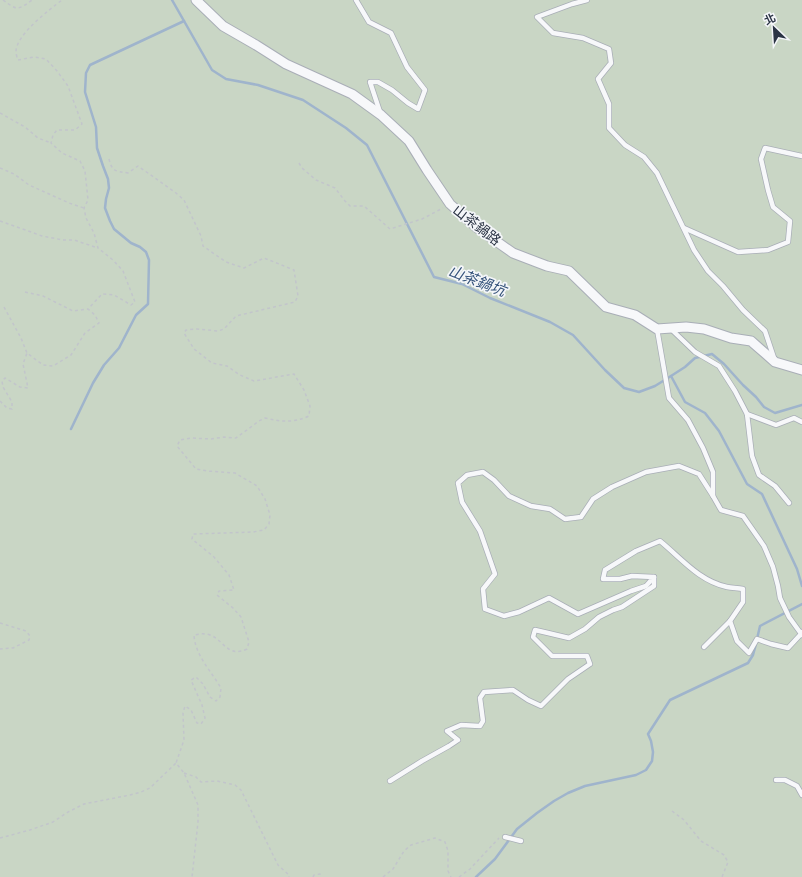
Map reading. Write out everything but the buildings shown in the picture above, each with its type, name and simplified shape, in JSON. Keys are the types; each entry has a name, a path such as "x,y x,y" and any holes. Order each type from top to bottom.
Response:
{"street":[{"name":"山茶鍋路","path":"196,0 223,26 286,64 352,94 381,115 409,141 450,204 476,226 513,252 547,266 569,270 606,307 635,315 657,329"},
{"path":"657,329 686,327 704,329 731,338 751,341 775,362 802,370"}],"lane":[{"path":"356,0 369,22 390,33 407,67 425,90 418,109 392,90 378,82 370,82 381,115"},
{"path":"587,0 537,17 553,33 583,38 609,49 611,63 598,79 610,104 609,128 625,145 644,157 657,173 694,250 708,271 724,286 744,310 765,331 775,362"},
{"path":"684,228 738,252 768,250 788,242 790,221 773,207 761,159 765,148 802,156"},
{"path":"670,328 697,352 719,366 735,391 747,414 752,456 759,474 775,486 789,503"},
{"path":"657,329 669,398 688,420 703,448 713,472 713,496"},
{"path":"747,414 776,425 794,418 802,422"},
{"path":"654,577 646,586 578,614 549,598 519,612 504,616 485,609 483,589 495,574 480,531 462,502 458,483 467,475 483,472 494,480 509,496 531,506 550,510 565,519 581,517 593,499 612,487 646,472 679,466 699,474 721,510 743,516 764,546 773,567 780,598 789,617 802,634 788,648 757,639 749,653 737,641 730,621"},
{"path":"654,577 632,576 620,579 603,579 605,570 636,551 660,541 694,571 709,580 726,587 743,589 743,602 730,621 704,647"},
{"path":"390,781 458,740 447,731 461,725 480,726 484,721 480,698 484,692 513,690 528,700 541,706 568,679 590,664 587,656 552,656 533,637 535,630 569,638 585,629 599,617 612,610 622,607 654,586 654,577"},
{"path":"776,780 785,780 797,786 802,795"},
{"path":"505,837 520,841"}],"path":[{"path":"3,0 14,8 22,7 32,0"},
{"path":"51,143 53,135 57,130 75,130 82,124 68,86 46,59 34,57 18,60 16,51 20,40 38,18 62,0"},
{"path":"0,113 25,127 38,138 51,143 62,153 80,161 85,171 88,200 84,208 86,218 94,233 98,248"},
{"path":"0,838 53,822 84,804 141,792 150,788 176,763 184,740 182,713 185,706 191,710 197,723 201,724 205,718 202,705 191,680 196,677 203,684 210,697 216,701 220,697 221,688 200,657 194,642 194,635 210,635 227,649 240,652 247,649 249,642 241,617 233,608 217,595 218,591 234,590 229,575 214,557 192,539 193,534 253,532 264,530 269,524 270,515 265,498 257,486 236,473 196,469 178,446 180,440 190,438 236,438 265,418 280,422 300,420 309,416 310,406 304,390 294,374 254,381 240,375 227,366 212,364 194,349 184,333 186,330 197,329 218,331 224,329 236,316 295,302 298,296 294,270 264,258 244,268 226,262 203,246 201,236 184,200 138,166 128,173 116,171 110,166 109,159"},
{"path":"299,163 302,168 316,180 335,188 350,206 364,206 390,229 422,219 450,204"},
{"path":"0,168 14,174 29,185 84,208"},
{"path":"0,221 42,236 63,240 74,240 98,248 123,270 136,302 131,304 114,294 102,294 88,309 73,311 43,296 25,292"},
{"path":"4,307 21,338 27,353 43,365 53,366 71,355 85,333 99,324 95,315 88,309"},
{"path":"0,401 7,408 12,409 12,402 3,387 2,382 5,378 20,387 28,388 23,364 27,353"},
{"path":"0,623 26,631 30,636 29,640 13,648 0,649"},
{"path":"176,763 184,773 198,805 198,822 192,877"},
{"path":"184,773 196,777 201,782 217,781 235,785 241,790 278,865 289,875 289,877"},
{"path":"672,811 684,820 701,841 724,855 728,862 722,877"},
{"path":"459,877 470,869 501,837 505,837"},
{"path":"383,877 393,869 404,851 411,845 435,838 445,842 448,851 448,871 451,877"},
{"path":"313,877 314,875 320,874 320,877"}],"green space":[{"path":"0,0 802,0 802,877 0,877"}],"waterway":[{"name":"山茶鍋坑","path":"172,0 212,70 226,79 258,85 303,100 346,128 367,145 434,277 462,284 490,298 550,322 573,335 605,370 624,388 639,392 655,386 685,367 695,358 712,354 724,364 764,407 775,413 802,405"},
{"path":"71,429 93,383 104,365 119,348 136,315 148,304 149,260 146,252 140,247 131,243 114,229 105,208 109,188 108,179 97,148 96,127 85,92 86,73 90,65 184,21"},
{"path":"671,376 685,402 705,413 719,431 747,484 762,494 797,569 802,586"},
{"path":"757,639 760,626 802,604"},
{"path":"476,877 495,859 517,829 554,801 585,786 636,775 646,770 652,761 653,752 648,734 670,700 748,663 753,655 756,644"}]}
